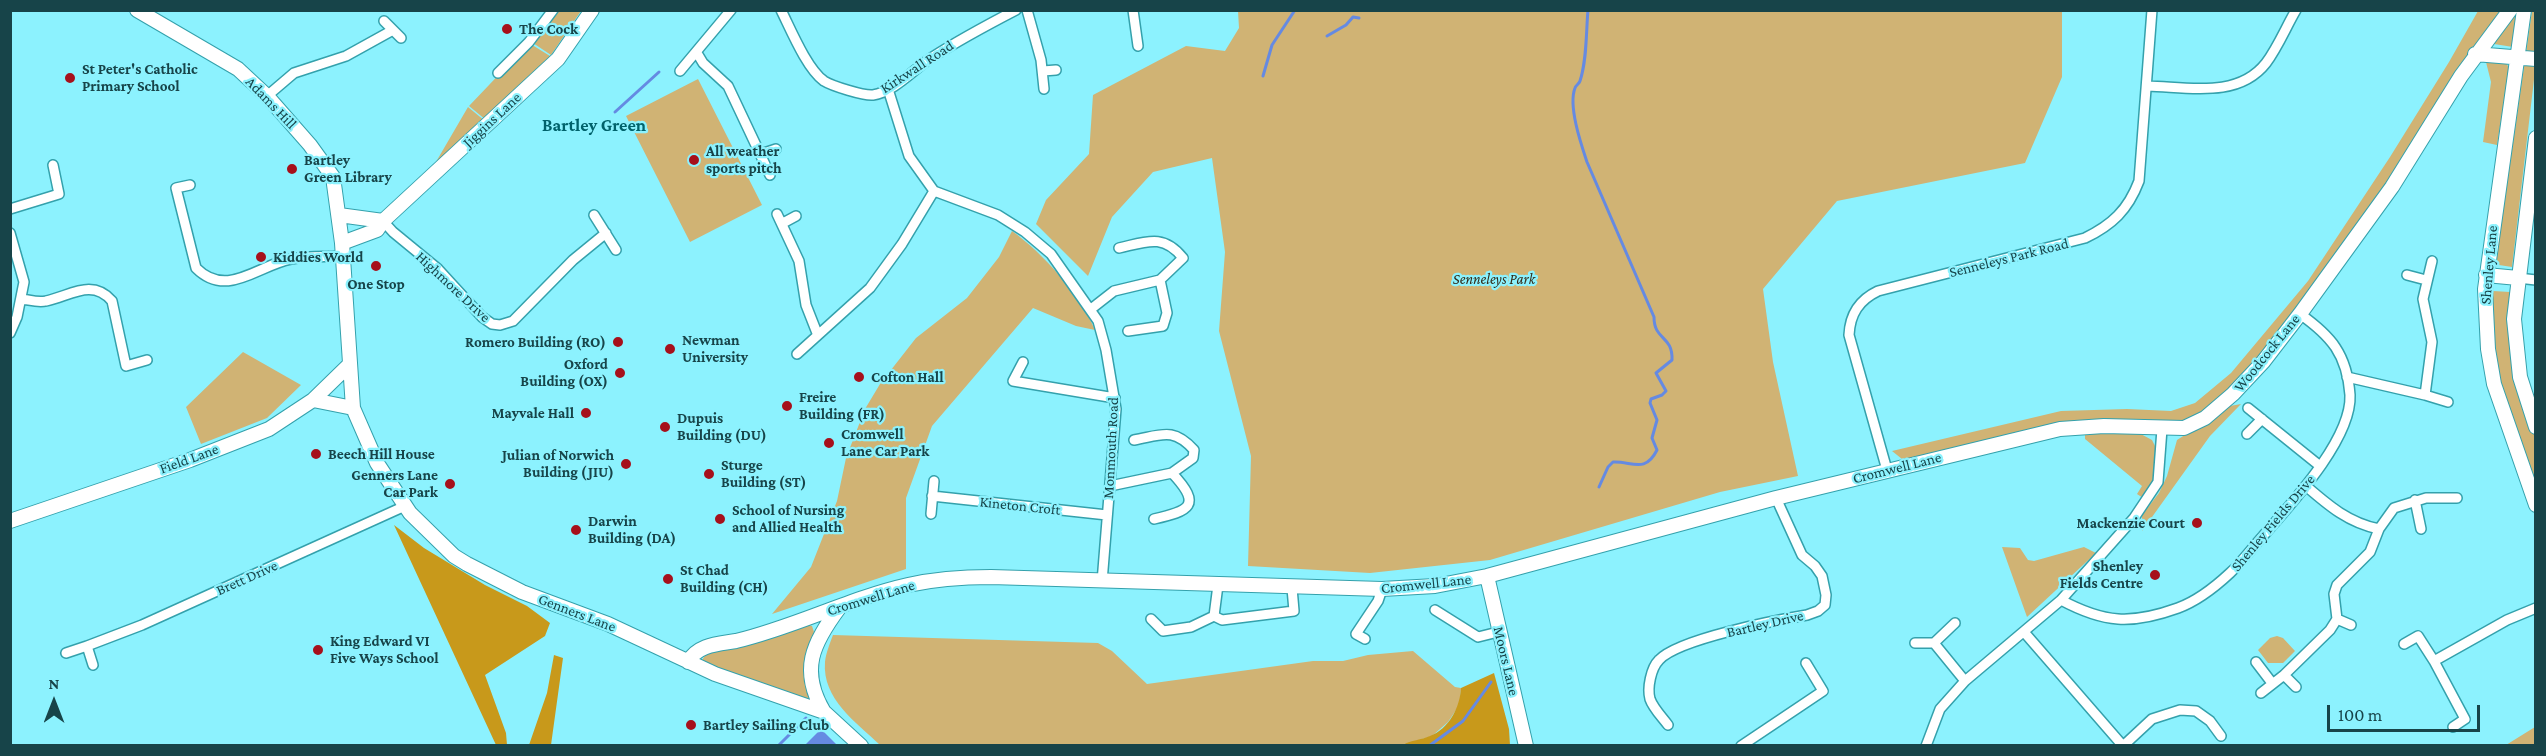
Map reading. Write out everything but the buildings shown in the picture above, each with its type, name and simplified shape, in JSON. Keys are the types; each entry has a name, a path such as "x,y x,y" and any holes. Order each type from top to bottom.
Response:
{"street":[{"name":"Adams Hill","path":"137,10 223,60 267,96 324,161 333,177 342,249"},
{"name":"Jiggins Lane","path":"498,73 529,42 553,10"},
{"name":"Jiggins Lane","path":"342,249 377,230 383,220 558,59 592,10"},
{"path":"680,72 731,10"},
{"name":"Kirkwall Road","path":"781,10 809,63 824,81 872,95 888,89 962,39 1016,10"},
{"path":"1027,10 1042,71 1044,89"},
{"name":"Senneleys Park Road","path":"1887,470 1849,335 1851,318 1855,310 1863,300 1878,291 2085,238 2113,223 2133,197 2139,181 2152,10"},
{"path":"2148,86 2216,88 2235,86 2248,81 2268,61 2296,10"},
{"name":"Woodcock Lane","path":"2162,429 2184,428 2194,424 2233,394 2263,362 2392,187 2475,54 2510,10"},
{"path":"1136,11 1138,46"},
{"name":"Shenley Lane","path":"2524,15 2484,289 2486,328 2494,384 2535,505"},
{"path":"384,21 401,38"},
{"path":"267,96 294,73 346,56 393,30"},
{"path":"697,53 703,63 728,86 770,175"},
{"path":"2475,54 2535,59"},
{"path":"1042,71 1056,70"},
{"path":"796,354 870,288 902,244 934,191 909,156 888,89"},
{"name":"Shenley Lane","path":"2535,138 2514,319 2520,377 2535,427"},
{"path":"761,154 776,149"},
{"path":"10,209 59,194 53,165"},
{"path":"190,185 176,188 196,268 206,278 217,282 234,280 290,259 342,249"},
{"name":"Monmouth Road","path":"934,191 998,215 1025,232 1051,254 1098,321 1115,398 1102,582"},
{"path":"777,214 799,261 806,305 817,333"},
{"path":"339,215 383,220"},
{"path":"594,215 616,250"},
{"path":"783,224 796,216"},
{"name":"Highmore Drive","path":"383,220 393,232 438,269 482,317 492,324 500,325 513,321 573,260 606,233"},
{"path":"10,232 24,282 22,299 10,333"},
{"path":"1091,309 1114,291 1160,280 1183,258 1166,242 1151,241 1119,248"},
{"name":"Genners Lane","path":"342,249 353,408 377,463 405,506 454,556 522,591 608,624 715,674 824,712 861,746"},
{"path":"2425,395 2432,342 2423,299 2432,261"},
{"path":"2407,275 2426,280"},
{"path":"2486,275 2535,280"},
{"path":"1128,332 1163,326 1167,312 1160,280"},
{"path":"22,299 45,301 85,288 105,293 112,301 126,366 147,360"},
{"name":"Shenley Fields Drive","path":"2061,600 2085,613 2109,620 2154,616 2180,608 2205,594 2231,572 2306,486 2335,442 2350,397 2339,350 2329,338 2300,314"},
{"path":"1023,362 1013,381 1115,398"},
{"name":"Field Lane","path":"10,521 190,460 269,429 313,400 350,364"},
{"path":"2347,377 2448,402"},
{"path":"313,400 353,408"},
{"path":"2248,408 2320,466"},
{"path":"2247,434 2262,419"},
{"name":"Cromwell Lane","path":"688,662 692,654 707,646 750,638 907,585 956,578 1382,590 1435,586 1487,576 1776,498 2061,429 2104,426 2162,429"},
{"path":"1926,746 1940,709 1965,681 2061,600 2134,518 2158,482 2162,429"},
{"path":"1110,486 1172,473 1193,458 1194,450 1183,438 1170,434 1134,440"},
{"path":"1154,519 1182,512 1187,507 1189,498 1186,488 1172,473"},
{"path":"931,514 934,481"},
{"path":"2306,486 2338,513 2360,525 2379,530"},
{"name":"Kineton Croft","path":"932,496 1107,515"},
{"name":"Bartley Drive","path":"1668,725 1650,698 1649,684 1658,661 1670,652 1732,631 1808,615 1825,605 1826,595 1822,576 1815,566 1802,555 1776,498"},
{"path":"2261,693 2284,675 2330,630 2337,619 2334,594 2337,585 2370,552 2379,530 2394,508 2415,500 2457,498"},
{"path":"2415,500 2421,529"},
{"name":"Brett Drive","path":"66,653 142,625 405,506"},
{"name":"Moors Lane","path":"1487,576 1498,632 1526,746"},
{"path":"1214,616 1218,585"},
{"path":"1214,616 1222,620 1241,619 1294,611 1292,588"},
{"path":"1365,639 1356,634 1378,601 1382,590"},
{"path":"824,712 814,690 810,660 822,630 839,608"},
{"path":"2434,661 2507,620 2535,608"},
{"path":"1435,610 1478,638 1498,632"},
{"path":"1151,619 1163,631 1191,627 1214,616"},
{"path":"2337,619 2352,625"},
{"path":"1915,644 1934,643 1955,622"},
{"path":"2024,632 2124,746 2152,719 2180,710 2196,711 2210,721 2221,736"},
{"path":"2404,644 2418,636 2434,661 2465,719 2453,727"},
{"path":"1934,643 1965,681"},
{"path":"87,646 93,665"},
{"path":"2256,662 2272,683"},
{"path":"1741,746 1823,691 1806,663"},
{"path":"2284,675 2296,687"}],"green space":[{"path":"559,11 581,11 551,55 533,43"},
{"name":"Senneleys Park","path":"1238,11 2062,11 2062,77 2025,163 1837,201 1763,289 1773,362 1798,476 1720,492 1490,560 1370,573 1248,566 1251,456 1219,331 1225,252 1212,158 1153,172 1112,217 1088,276 1036,224 1046,200 1089,154 1093,95 1186,46 1225,51 1239,28"},
{"path":"2478,11 2501,11 2393,175 2273,342 2227,393 2206,409 2188,420 2175,423 2148,421 1915,458 1902,459 1892,451 2061,411 2127,409 2171,411 2195,403 2231,373 2308,281 2390,157"},
{"path":"2532,11 2535,11 2535,71 2512,267 2499,265 2496,261"},
{"path":"2516,14 2513,47 2494,44 2506,24"},
{"path":"529,43 550,56 486,120 469,106"},
{"path":"2486,62 2507,64 2509,69 2497,145 2483,142 2491,82"},
{"name":"All weather sports pitch","path":"698,79 762,205 690,242 626,116"},
{"path":"468,107 485,121 433,167"},
{"path":"1012,231 1036,251 1060,276 1080,303 1095,330 1076,326 1033,308 932,426 906,498 906,569 772,614 811,567 837,501 846,458 865,409 880,384 916,338 967,298 999,257"},
{"path":"2493,291 2510,292 2509,304 2516,377 2535,437 2535,487 2502,388 2492,329"},
{"path":"243,352 301,385 267,418 201,444 186,407"},
{"path":"2241,404 2210,436 2142,531 2142,515 2159,493 2167,476 2177,440 2230,406"},
{"path":"2085,433 2139,433 2152,440 2156,448 2155,476 2143,498 2137,494 2142,486 2085,439"},
{"path":"2002,547 2020,548 2028,560 2034,561 2084,547 2096,553 2027,617"},
{"path":"808,625 812,626 814,632 806,657 811,703 714,669 702,660 706,654 760,641"},
{"path":"833,635 1098,643 1112,651 1147,684 1313,661 1343,661 1368,655 1413,651 1455,687 1461,688 1460,704 1448,722 1432,736 1403,745 880,745 842,709 829,687 825,662"},
{"path":"2277,636 2283,638 2295,651 2283,663 2268,663 2258,650 2270,638"},
{"path":"2535,727 2535,745 2506,745"}],"shaded area":[{"path":"394,525 424,548 485,585 527,606 550,623 545,636 485,675 506,733 507,745 496,745"},
{"path":"554,655 563,658 551,745 529,745 547,693"},
{"path":"1494,673 1509,729 1510,745 1403,745 1437,733 1448,723 1456,710 1461,688"}],"water":[{"path":"821,729 837,745 805,745"}],"waterway":[{"path":"1263,76 1272,45 1295,10"},
{"path":"1588,10 1584,64 1573,96 1576,125 1587,162 1654,317 1657,330 1672,352 1672,360 1656,373 1666,391 1651,399 1650,403 1657,420 1652,438 1657,450 1648,462 1643,464 1613,462 1608,467 1599,487"},
{"path":"1327,36 1346,25 1353,17 1359,18"},
{"path":"615,112 659,72"},
{"path":"1429,746 1463,721 1491,682"},
{"path":"778,746 806,718"}],"place":[{"name":"The Cock","path":"507,29"},
{"name":"St Peter's Catholic Primary School","path":"70,78"},
{"name":"All weather sports pitch","path":"694,160"},
{"name":"Bartley Green Library","path":"292,169"},
{"name":"Kiddies World","path":"261,257"},
{"name":"One Stop","path":"376,266"},
{"name":"Romero Building (RO)","path":"618,342"},
{"name":"Newman University","path":"670,349"},
{"name":"Oxford Building (OX)","path":"620,373"},
{"name":"Cofton Hall","path":"859,377"},
{"name":"Freire Building (FR)","path":"787,406"},
{"name":"Mayvale Hall","path":"586,413"},
{"name":"Dupuis Building (DU)","path":"665,427"},
{"name":"Cromwell Lane Car Park","path":"829,443"},
{"name":"Beech Hill House","path":"316,454"},
{"name":"Julian of Norwich Building (JIU)","path":"626,464"},
{"name":"Sturge Building (ST)","path":"709,474"},
{"name":"Genners Lane Car Park","path":"450,484"},
{"name":"School of Nursing and Allied Health","path":"720,519"},
{"name":"Mackenzie Court","path":"2197,523"},
{"name":"Darwin Building (DA)","path":"576,530"},
{"name":"Shenley Fields Centre","path":"2155,575"},
{"name":"St Chad Building (CH)","path":"668,579"},
{"name":"King Edward VI Five Ways School","path":"318,650"},
{"name":"Bartley Sailing Club","path":"691,725"}],"district":[{"name":"Bartley Green","path":"594,125"}]}
